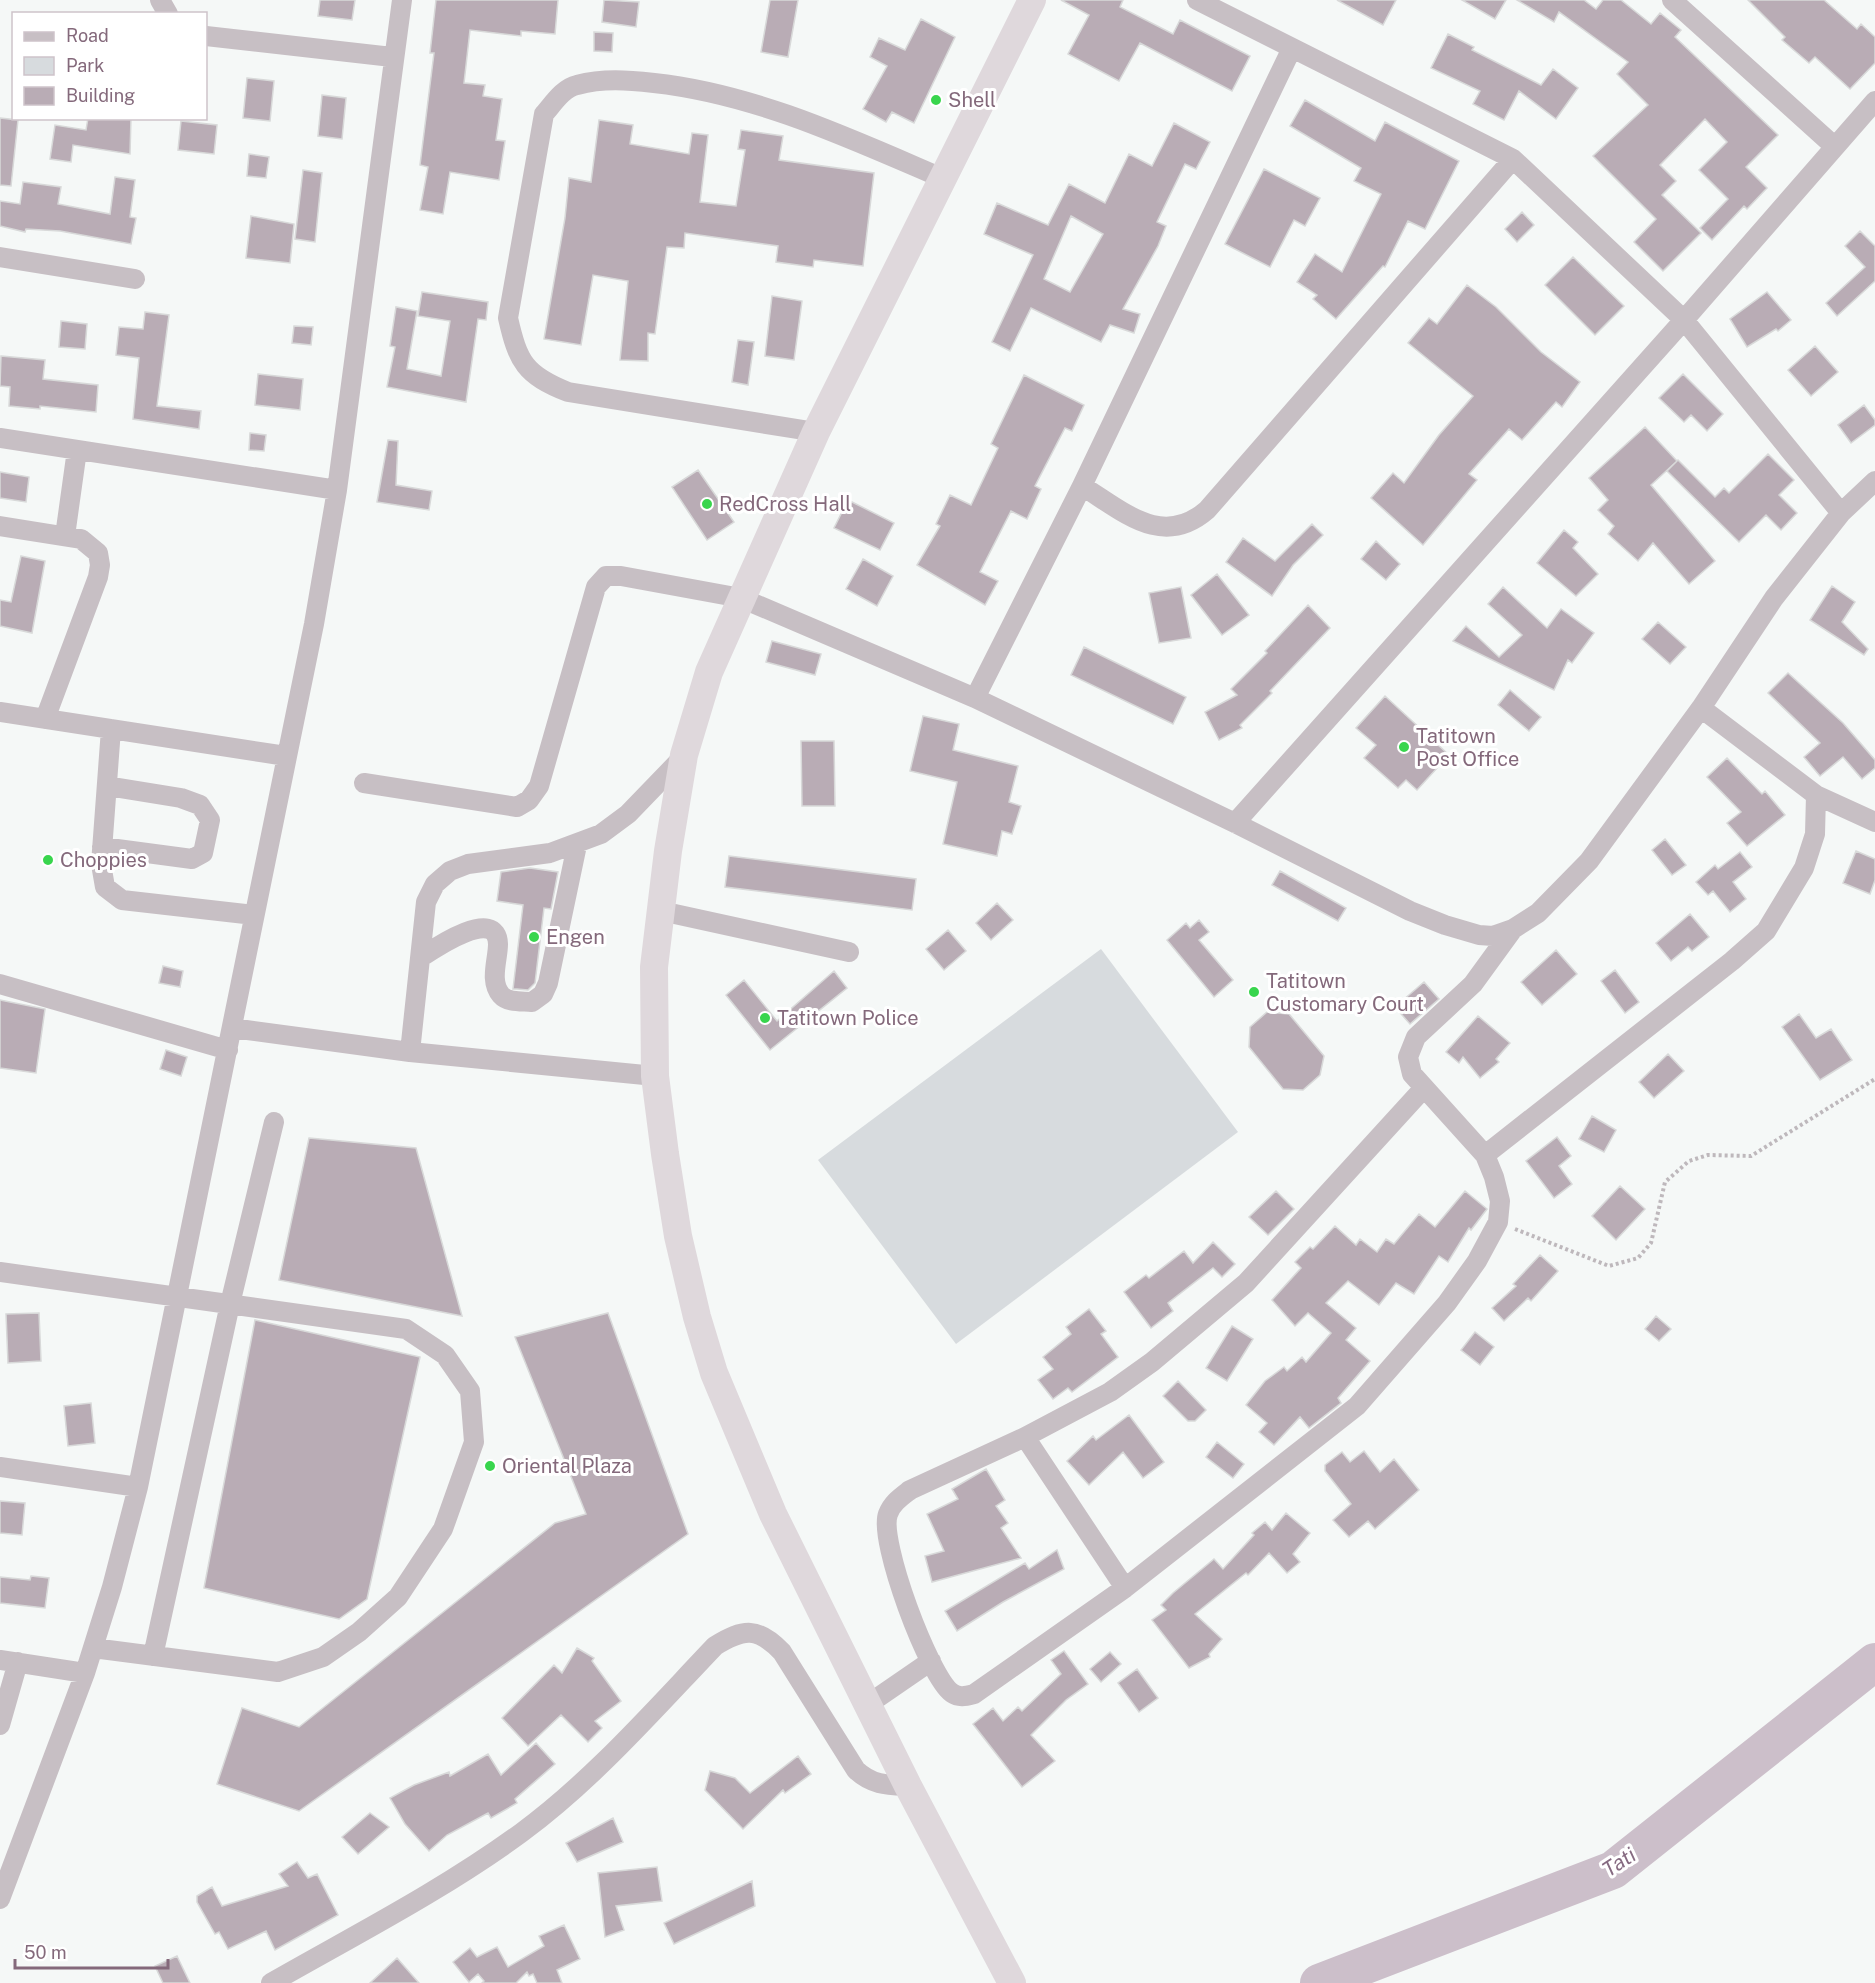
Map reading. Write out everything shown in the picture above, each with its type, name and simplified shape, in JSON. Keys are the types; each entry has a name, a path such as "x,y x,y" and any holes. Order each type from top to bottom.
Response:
{"highway":[{"path":"1012,1983 964,1888 908,1786 773,1514 714,1373 697,1317 678,1236 655,1076 654,968 684,756 709,672 816,432 1032,0"}],"street":[{"path":"0,1899 86,1673 138,1487 314,624 337,490 392,57 402,0"},
{"path":"1197,0 1513,159 1684,320 1841,513"},
{"path":"1672,0 1833,146"},
{"path":"207,36 392,57"},
{"path":"975,698 1082,486 1292,48"},
{"path":"816,432 568,392 541,382 524,365 514,344 508,318 544,114 560,96 575,85 616,79 699,88 809,121 942,178"},
{"path":"1235,823 1684,320 1833,146 1875,101"},
{"path":"1082,486 1144,524 1163,528 1193,521 1207,510 1513,159"},
{"path":"0,257 135,279"},
{"path":"0,438 337,490"},
{"path":"66,536 77,450"},
{"path":"1423,1089 1246,1283 1152,1362 1110,1392 1025,1437 910,1491 895,1502 887,1515 886,1534 895,1572 931,1661 945,1687 954,1694 964,1696 974,1694 1125,1588 1357,1406 1447,1303 1477,1261 1498,1222 1500,1201 1485,1155 1423,1089 1412,1074 1408,1057 1416,1037 1473,984 1513,929 1562,891 1590,861 1701,708 1774,598 1841,513 1875,481"},
{"path":"0,526 66,536 91,544 98,553 100,565 98,577 45,719"},
{"path":"364,783 517,807 529,800 539,786 596,587 606,576 621,576 741,598 975,698 1235,823 1334,875 1445,925 1486,936 1513,929"},
{"path":"1701,708 1816,795 1875,822"},
{"path":"0,712 286,756"},
{"path":"111,729 101,864 105,887 122,900 254,915"},
{"path":"410,1052 426,902 435,884 450,871 468,864 550,853 577,845 601,834 628,814 684,756"},
{"path":"102,847 192,859 203,853 210,819 200,805 181,798 106,786"},
{"path":"1485,1155 1732,961 1766,931 1804,868 1815,834 1816,795"},
{"path":"420,958 464,932 483,929 493,933 498,941 495,979 500,994 508,1000 532,1002 543,994 548,983 577,845"},
{"path":"661,911 849,952"},
{"path":"0,984 228,1050"},
{"path":"232,1028 410,1052 655,1076"},
{"path":"153,1656 274,1122"},
{"path":"0,1272 406,1329 445,1355 470,1391 474,1442 443,1529 398,1597 359,1632 323,1657 278,1672 93,1648"},
{"path":"1025,1437 1125,1588"},
{"path":"0,1467 138,1487"},
{"path":"271,1983 478,1863 523,1832 597,1768 715,1646 732,1635 752,1632 760,1634 768,1637 782,1652 856,1770 867,1780 880,1785 908,1786"},
{"path":"0,1725 9,1661 86,1673"},
{"path":"867,1705 931,1661"}],"path":[{"path":"1498,1222 1609,1266 1638,1258 1651,1243 1665,1182 1689,1161 1708,1155 1751,1156 1875,1079"}],"green space":[{"path":"1101,949 1238,1132 956,1344 818,1160"}],"building":[{"path":"320,0 355,0 352,20 318,16"},
{"path":"436,0 558,0 555,34 521,31 521,36 470,30 464,83 485,85 483,96 502,99 496,140 505,141 499,180 450,172 443,214 420,210 428,167 420,165 434,53 430,53"},
{"path":"604,0 639,2 636,27 602,22"},
{"path":"770,0 798,0 788,57 761,52"},
{"path":"1061,0 1123,0 1120,7 1173,34 1180,20 1250,56 1232,91 1140,43 1119,81 1068,54 1089,15"},
{"path":"1337,0 1396,0 1383,25"},
{"path":"1462,0 1506,0 1495,19"},
{"path":"1517,0 1584,0 1596,9 1603,0 1621,0 1651,24 1660,13 1681,30 1675,37 1778,135 1746,167 1767,188 1747,209 1744,206 1712,240 1700,228 1728,199 1699,170 1727,142 1705,119 1660,165 1676,181 1662,195 1701,233 1663,271 1634,242 1656,219 1593,156 1648,105 1617,74 1628,62 1559,12 1554,22"},
{"path":"1748,0 1824,0 1857,29 1861,24 1875,37 1875,63 1850,89 1815,57 1809,63 1782,40 1785,37"},
{"path":"921,19 955,37 914,123 892,112 886,122 863,109 887,66 870,57 879,38 905,50"},
{"path":"594,32 613,33 612,52 594,51"},
{"path":"1448,34 1474,47 1472,50 1541,85 1553,69 1578,88 1556,119 1519,91 1504,120 1473,104 1480,91 1431,68"},
{"path":"247,78 274,81 270,121 243,118"},
{"path":"322,95 346,98 342,139 318,136"},
{"path":"1305,100 1375,141 1385,122 1459,161 1425,229 1408,221 1385,267 1383,266 1336,319 1313,299 1317,295 1297,282 1315,254 1342,272 1381,194 1354,181 1361,168 1290,126"},
{"path":"0,118 18,120 11,186 0,185"},
{"path":"88,120 131,120 130,154 73,145 71,162 50,159 55,125 86,130"},
{"path":"599,120 633,125 630,144 689,154 692,133 708,135 700,202 736,206 745,150 738,149 741,130 783,136 779,160 874,173 863,266 814,260 813,267 776,262 778,246 685,233 684,248 667,247 655,334 648,333 648,361 620,360 628,281 593,275 581,345 544,339 565,218 569,178 591,182"},
{"path":"181,121 217,125 214,154 178,150"},
{"path":"1174,123 1210,142 1196,169 1185,164 1157,222 1166,226 1158,246 1123,309 1140,314 1134,333 1110,325 1101,342 1031,308 1010,351 992,342 1033,255 984,234 997,203 1048,225 1069,184 1105,203 1129,154 1152,166","holes":["1071,216 1103,234 1070,292 1044,279"]},
{"path":"249,154 269,157 266,178 247,176"},
{"path":"1264,169 1320,198 1305,226 1294,220 1270,267 1225,244"},
{"path":"303,170 322,173 315,242 295,239"},
{"path":"115,177 135,180 130,217 136,218 131,244 60,231 26,229 25,232 0,226 0,201 20,204 23,182 61,187 58,204 110,214"},
{"path":"1522,212 1534,225 1517,242 1505,229"},
{"path":"251,216 294,224 290,263 246,258"},
{"path":"1860,231 1875,246 1875,281 1837,316 1826,303 1865,267 1845,246"},
{"path":"1573,257 1624,306 1595,335 1545,285"},
{"path":"1467,285 1496,307 1541,352 1580,382 1562,407 1556,402 1522,440 1509,429 1469,474 1477,480 1423,545 1371,498 1393,473 1404,483 1439,435 1473,396 1408,343 1429,318 1437,324"},
{"path":"422,292 488,302 486,320 478,319 466,402 387,387 395,347 390,346 396,307 417,311 407,369 441,376 450,321 418,316"},
{"path":"1767,292 1791,320 1778,331 1776,329 1747,347 1730,319"},
{"path":"772,296 802,301 794,360 765,356"},
{"path":"145,312 169,315 157,406 201,411 199,429 133,419 139,358 116,355 119,327 143,329"},
{"path":"61,321 87,324 85,349 59,347"},
{"path":"294,326 313,327 311,345 292,343"},
{"path":"738,340 754,342 748,385 732,382"},
{"path":"1815,346 1838,372 1811,396 1788,370"},
{"path":"1,356 45,360 43,379 98,385 96,412 40,406 40,409 9,406 10,387 0,386"},
{"path":"258,374 303,379 300,410 255,405"},
{"path":"1683,374 1723,414 1707,431 1691,415 1684,422 1659,398"},
{"path":"1024,375 1084,405 1072,431 1065,428 1035,486 1041,489 1027,519 1011,511 980,572 998,581 985,605 917,565 940,526 936,524 950,495 971,505 998,448 991,444"},
{"path":"1864,405 1875,420 1875,425 1851,443 1838,425"},
{"path":"1645,427 1677,461 1651,485 1715,561 1689,584 1653,543 1638,561 1608,534 1614,526 1598,510 1608,500 1589,478"},
{"path":"250,433 266,435 264,451 249,450"},
{"path":"388,440 398,441 396,485 432,491 429,510 377,502"},
{"path":"1768,454 1794,480 1779,495 1797,513 1781,530 1766,515 1739,542 1667,471 1678,460 1715,497 1724,488 1729,493"},
{"path":"698,470 734,522 707,540 672,487"},
{"path":"0,472 29,477 26,502 0,498"},
{"path":"848,500 894,523 880,550 834,528"},
{"path":"1312,524 1323,535 1293,565 1272,596 1226,562 1243,538 1275,561"},
{"path":"1564,530 1578,542 1573,548 1598,574 1576,596 1537,563"},
{"path":"1376,541 1400,564 1386,580 1361,559"},
{"path":"21,556 45,561 32,633 0,626 0,600 11,602"},
{"path":"863,559 893,576 877,606 846,589"},
{"path":"1217,574 1249,615 1222,635 1191,595"},
{"path":"1832,586 1855,602 1842,622 1868,649 1864,655 1810,620"},
{"path":"1181,587 1191,638 1159,643 1149,593"},
{"path":"1503,587 1547,628 1561,609 1594,633 1572,663 1568,660 1554,690 1453,641 1466,626 1499,657 1522,635 1488,604"},
{"path":"1308,605 1330,628 1240,725 1242,728 1219,740 1205,712 1237,695 1231,689 1267,653 1265,651"},
{"path":"1658,622 1686,647 1670,664 1642,639"},
{"path":"772,641 821,654 815,675 766,662"},
{"path":"1084,647 1186,697 1173,724 1071,675"},
{"path":"1788,673 1843,723 1875,760 1875,768 1862,779 1843,757 1820,776 1804,757 1820,743 1768,693"},
{"path":"1510,690 1541,717 1529,731 1498,705"},
{"path":"1385,696 1449,755 1417,790 1406,780 1398,788 1364,758 1376,745 1356,728"},
{"path":"923,716 959,724 953,750 1018,766 1009,802 1021,806 1012,834 1002,831 997,856 943,844 957,782 910,771"},
{"path":"801,741 834,741 835,806 802,806"},
{"path":"1727,758 1762,794 1765,791 1785,815 1747,846 1727,823 1741,812 1707,777"},
{"path":"1665,839 1686,865 1672,875 1652,850"},
{"path":"1856,851 1875,859 1875,880 1870,894 1843,883"},
{"path":"1740,852 1752,867 1733,882 1746,899 1730,912 1713,891 1708,895 1696,882 1715,865 1718,869"},
{"path":"729,856 916,879 912,910 725,887"},
{"path":"530,868 558,872 551,909 544,908 535,983 528,990 513,989 523,905 497,901 501,872"},
{"path":"1280,871 1346,908 1338,921 1272,885"},
{"path":"997,903 1013,920 991,940 976,923"},
{"path":"1690,914 1709,937 1692,951 1688,947 1671,961 1656,943"},
{"path":"1199,920 1209,932 1199,940 1233,980 1214,997 1167,940 1186,923 1190,928"},
{"path":"948,930 966,951 944,970 926,949"},
{"path":"1556,950 1577,974 1542,1005 1521,982"},
{"path":"163,966 183,971 180,987 159,983"},
{"path":"1615,970 1639,1002 1625,1013 1601,981"},
{"path":"834,971 847,988 770,1050 726,995 744,980 777,1021"},
{"path":"1424,982 1439,999 1410,1024 1395,1007"},
{"path":"0,1000 45,1009 36,1073 0,1068"},
{"path":"1267,1012 1289,1014 1324,1056 1320,1075 1303,1090 1283,1089 1249,1047 1250,1027"},
{"path":"1799,1014 1816,1038 1831,1029 1852,1060 1820,1080 1782,1027"},
{"path":"1478,1016 1510,1043 1496,1059 1499,1062 1480,1078 1463,1057 1459,1063 1446,1052"},
{"path":"166,1050 187,1057 181,1076 160,1069"},
{"path":"1668,1054 1684,1071 1654,1098 1639,1082"},
{"path":"1592,1116 1616,1130 1604,1152 1579,1139"},
{"path":"1557,1137 1571,1156 1559,1166 1572,1184 1554,1198 1526,1161"},
{"path":"309,1138 416,1148 462,1316 279,1280"},
{"path":"1620,1186 1645,1209 1616,1240 1592,1216"},
{"path":"1276,1191 1294,1209 1268,1235 1249,1217"},
{"path":"1465,1191 1487,1209 1471,1230 1469,1228 1448,1262 1439,1256 1414,1294 1396,1283 1379,1305 1348,1281 1326,1303 1356,1328 1346,1340 1370,1361 1338,1398 1341,1403 1309,1428 1300,1417 1274,1445 1259,1432 1267,1423 1246,1405 1265,1381 1284,1367 1287,1371 1302,1357 1306,1362 1331,1333 1308,1313 1295,1326 1272,1300 1301,1268 1295,1262 1310,1247 1313,1249 1335,1226 1356,1245 1360,1239 1377,1252 1386,1239 1394,1244 1419,1214 1435,1227"},
{"path":"1213,1242 1235,1264 1222,1277 1213,1268 1168,1303 1173,1311 1151,1328 1124,1292 1146,1275 1149,1278 1184,1251 1193,1263"},
{"path":"1540,1255 1558,1271 1531,1301 1528,1298 1504,1321 1492,1308 1516,1286 1513,1284"},
{"path":"1089,1309 1106,1331 1101,1334 1118,1357 1072,1392 1068,1388 1053,1399 1038,1380 1053,1369 1043,1357 1071,1334 1066,1327"},
{"path":"39,1313 41,1361 8,1363 6,1314"},
{"path":"608,1313 688,1534 299,1811 217,1784 242,1708 299,1727 555,1523 586,1514 515,1337"},
{"path":"1656,1316 1671,1329 1659,1341 1645,1329"},
{"path":"255,1320 420,1357 367,1599 339,1619 204,1588"},
{"path":"1232,1326 1253,1339 1227,1381 1206,1368"},
{"path":"1475,1332 1494,1347 1480,1365 1461,1350"},
{"path":"1178,1381 1206,1410 1195,1421 1188,1421 1163,1396"},
{"path":"91,1403 95,1443 68,1446 64,1406"},
{"path":"1129,1415 1164,1462 1143,1478 1123,1452 1089,1485 1067,1461 1093,1436 1096,1440"},
{"path":"1217,1442 1244,1464 1233,1478 1206,1457"},
{"path":"1364,1451 1380,1472 1394,1459 1419,1490 1375,1529 1368,1521 1349,1537 1333,1520 1351,1504 1325,1471 1325,1465 1342,1452 1350,1462"},
{"path":"986,1469 1005,1500 996,1506 1008,1523 1001,1528 1021,1558 932,1582 925,1556 944,1551 927,1514 958,1499 952,1489"},
{"path":"0,1501 25,1503 22,1535 0,1533"},
{"path":"1286,1513 1310,1533 1293,1554 1300,1562 1287,1573 1269,1553 1248,1575 1246,1573 1195,1614 1222,1639 1209,1654 1210,1657 1189,1668 1152,1620 1166,1610 1161,1605 1214,1559 1223,1569 1254,1535 1252,1533 1265,1522 1272,1530"},
{"path":"1057,1550 1064,1569 1003,1602 957,1631 945,1611 1025,1563 1029,1569"},
{"path":"31,1576 49,1578 45,1608 0,1603 0,1577 30,1580"},
{"path":"577,1648 594,1658 592,1661 621,1701 595,1721 602,1728 588,1742 561,1715 528,1746 502,1718 554,1665 562,1673"},
{"path":"1064,1651 1088,1684 1066,1700 1031,1735 1055,1761 1022,1787 973,1724 993,1708 1003,1721 1018,1707 1022,1711 1061,1674 1051,1660"},
{"path":"1110,1652 1121,1664 1101,1682 1090,1669"},
{"path":"1137,1669 1158,1698 1139,1712 1118,1683"},
{"path":"536,1743 555,1764 515,1799 517,1803 491,1818 488,1813 447,1835 429,1851 405,1824 390,1798 414,1785 449,1772 450,1776 488,1754 501,1775"},
{"path":"798,1756 811,1774 785,1793 783,1790 743,1829 705,1790 710,1771 735,1778 750,1793"},
{"path":"370,1813 389,1827 358,1854 342,1837"},
{"path":"613,1818 623,1842 577,1862 566,1843"},
{"path":"297,1862 308,1878 317,1874 338,1915 275,1950 266,1931 228,1949 219,1932 215,1934 197,1902 197,1896 212,1887 222,1906 288,1886 279,1874"},
{"path":"657,1867 662,1901 616,1906 624,1930 605,1937 598,1873"},
{"path":"752,1881 755,1906 674,1944 664,1923"},
{"path":"564,1925 580,1959 557,1970 562,1983 537,1983 533,1974 529,1976 527,1972 516,1983 482,1983 484,1981 478,1974 469,1982 453,1962 470,1948 477,1957 497,1947 508,1967 544,1946 539,1936"},
{"path":"177,1956 190,1983 163,1983 155,1966"},
{"path":"397,1958 419,1983 370,1983"}],"waterway":[{"name":"Tati","path":"1319,1983 1613,1870 1875,1662"}],"place":[{"name":"Shell","path":"936,100"},
{"name":"RedCross Hall","path":"707,504"},
{"name":"Tatitown Post Office","path":"1404,747"},
{"name":"Choppies","path":"48,860"},
{"name":"Engen","path":"534,937"},
{"name":"Tatitown Customary Court","path":"1254,992"},
{"name":"Tatitown Police","path":"765,1018"},
{"name":"Oriental Plaza","path":"490,1466"}]}
